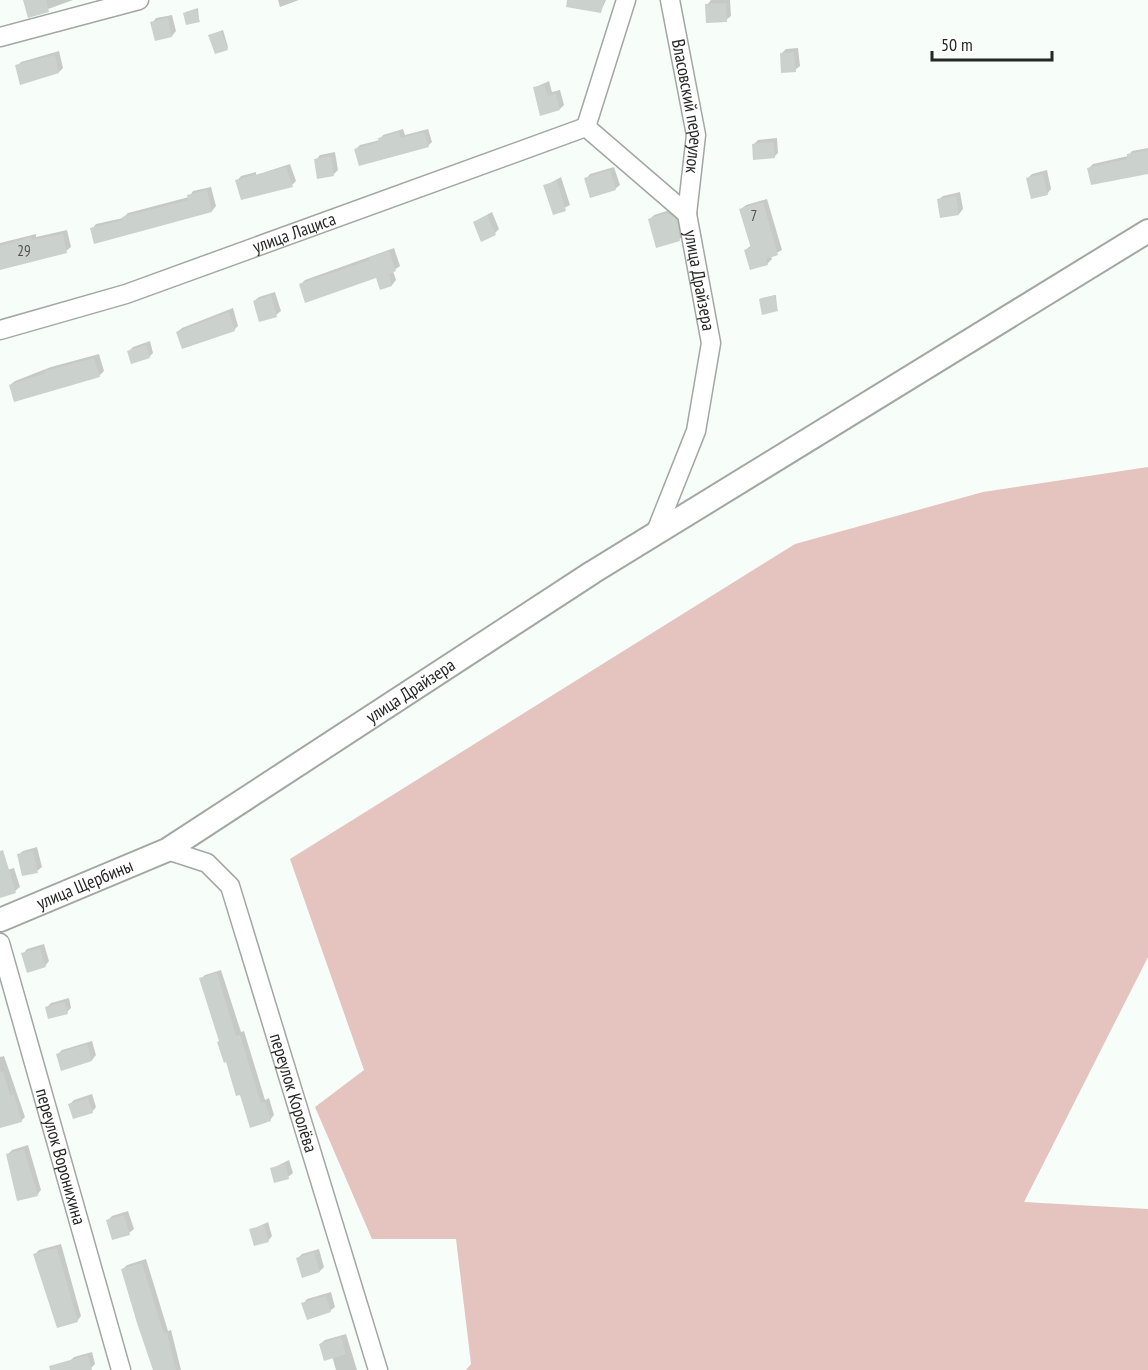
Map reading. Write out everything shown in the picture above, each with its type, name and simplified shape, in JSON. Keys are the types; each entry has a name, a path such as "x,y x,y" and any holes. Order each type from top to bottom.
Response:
{"street":[{"path":"0,37 139,0"},
{"path":"586,127 626,0"},
{"name":"Власовский переулок","path":"670,0 696,135 687,214"},
{"name":"улица Драйзера","path":"586,127 687,214 711,343 696,431 655,534"},
{"name":"улица Лациса","path":"0,330 126,294 586,127"},
{"name":"улица Драйзера","path":"167,850 655,534 1148,231"},
{"name":"улица Щербины","path":"0,920 167,850"},
{"name":"переулок Королёва","path":"167,850 207,863 230,886 378,1370"},
{"name":"переулок Воронихина","path":"0,942 121,1370"}],"shaded area":[{"path":"1148,467 1148,957 1024,1202 1148,1209 1148,1370 466,1370 471,1364 456,1239 372,1239 315,1107 364,1070 290,859 795,544 983,492"}],"building":[{"path":"23,0 46,0 49,12 28,18"},
{"path":"567,0 604,0 601,13 566,7"},
{"path":"726,3 727,22 706,23 705,4"},
{"path":"196,9 200,22 186,25 183,13"},
{"path":"168,18 172,37 155,41 150,22"},
{"path":"221,31 228,50 215,54 208,35"},
{"path":"794,52 796,72 781,73 780,53"},
{"path":"55,55 59,73 20,85 15,65"},
{"path":"544,85 548,96 556,94 560,110 540,116 533,87"},
{"path":"399,132 401,138 424,132 429,147 359,166 354,149 379,142 378,138"},
{"path":"773,142 775,158 753,160 752,144"},
{"path":"1148,150 1148,174 1091,185 1087,168 1127,159 1127,154"},
{"path":"331,156 334,176 317,179 314,159"},
{"path":"286,167 293,187 241,200 235,180"},
{"path":"610,170 616,190 590,198 584,178"},
{"path":"1043,174 1048,195 1031,199 1026,178"},
{"path":"557,181 566,211 553,215 543,185"},
{"path":"207,190 212,212 94,244 90,228 188,200 187,195"},
{"path":"956,196 959,215 940,218 937,199"},
{"path":"763,202 778,255 766,259 768,265 750,270 744,250 751,248 739,209"},
{"path":"668,213 677,220 680,241 656,248 648,219"},
{"path":"487,215 496,235 481,242 473,222"},
{"path":"63,234 67,253 0,270 0,246 31,237 32,240"},
{"path":"389,251 396,271 389,274 392,286 380,290 376,278 305,303 299,284 370,260 369,258"},
{"path":"271,295 277,317 259,322 253,301"},
{"path":"775,295 778,311 762,315 759,299"},
{"path":"229,312 235,331 182,349 176,332"},
{"path":"146,345 150,358 131,364 127,351"},
{"path":"94,358 100,377 14,402 9,385 45,373 45,371"},
{"path":"3,850 16,893 0,898 0,851"},
{"path":"33,851 38,873 22,876 17,854"},
{"path":"40,948 46,967 27,973 21,953"},
{"path":"217,973 236,1036 240,1035 261,1103 265,1102 271,1121 250,1128 240,1095 236,1096 226,1062 224,1063 199,978"},
{"path":"65,1002 68,1014 48,1019 45,1007"},
{"path":"87,1044 92,1061 61,1071 56,1054"},
{"path":"3,1071 10,1095 14,1094 22,1122 0,1128 0,1072"},
{"path":"88,1098 93,1113 73,1119 68,1104"},
{"path":"24,1149 38,1196 17,1201 6,1154"},
{"path":"285,1164 289,1179 274,1183 270,1168"},
{"path":"124,1215 130,1235 112,1240 106,1220"},
{"path":"264,1225 269,1242 254,1246 249,1229"},
{"path":"57,1248 78,1322 57,1328 33,1254"},
{"path":"314,1252 320,1272 302,1278 296,1258"},
{"path":"142,1263 164,1334 167,1333 176,1370 153,1370 137,1323 121,1269"},
{"path":"326,1296 331,1312 307,1320 301,1303"},
{"path":"341,1337 346,1354 324,1361 319,1344"},
{"path":"88,1355 92,1370 50,1370 49,1366"}]}
